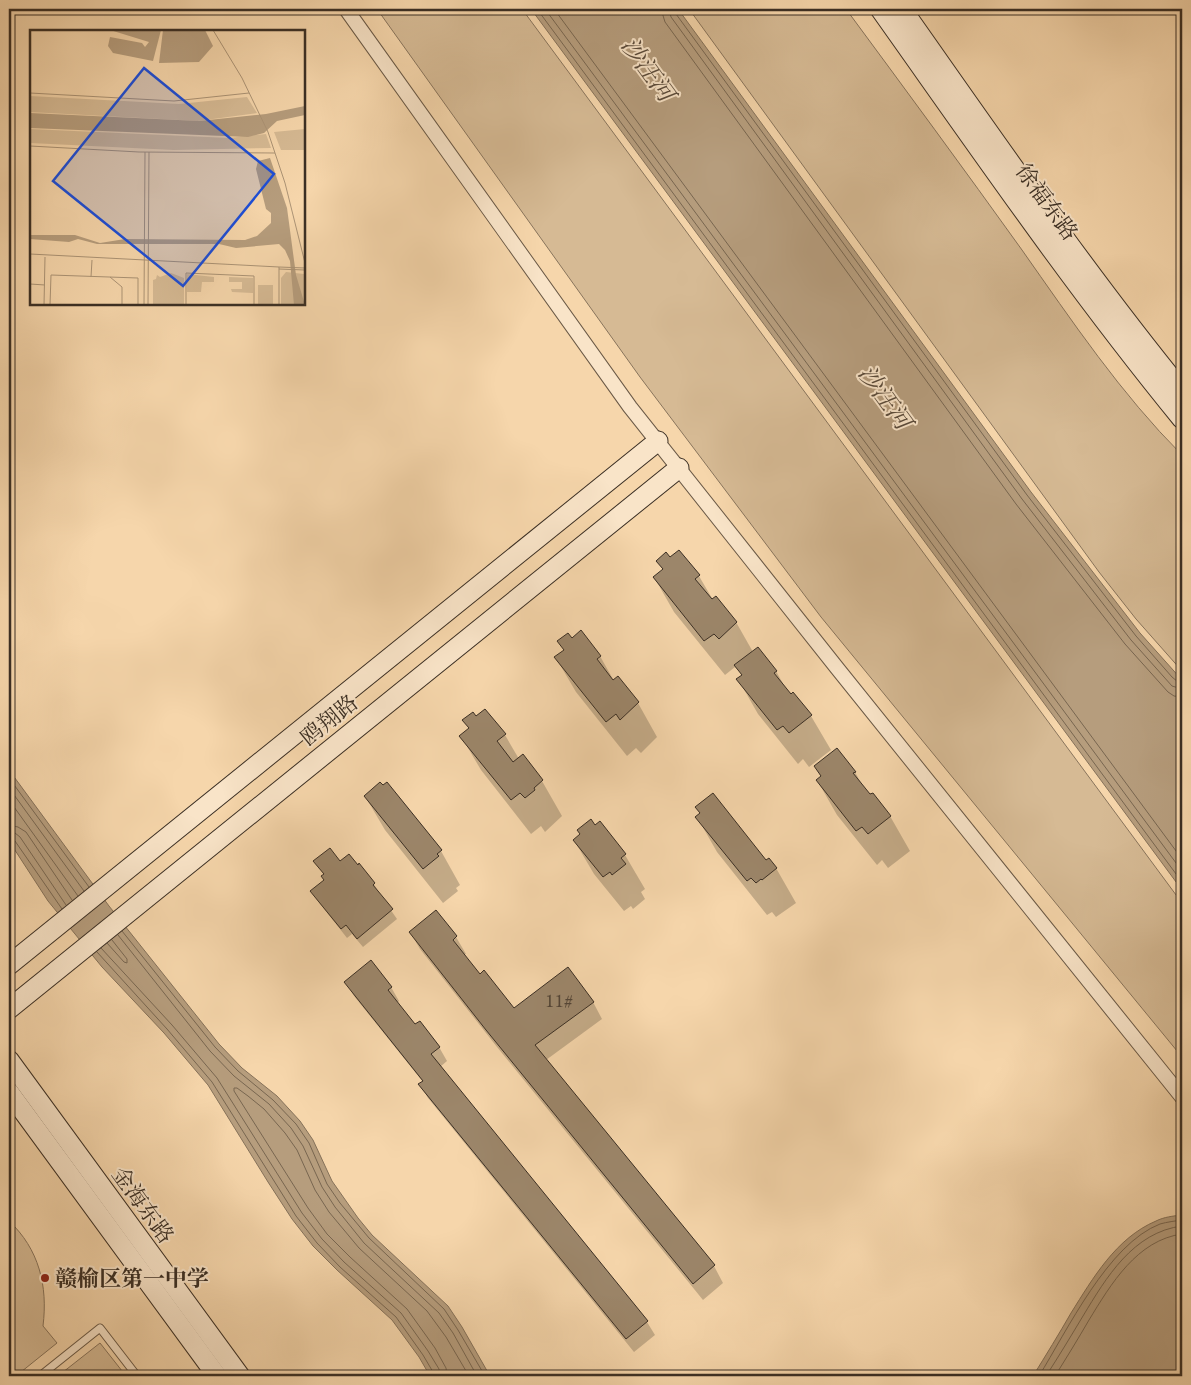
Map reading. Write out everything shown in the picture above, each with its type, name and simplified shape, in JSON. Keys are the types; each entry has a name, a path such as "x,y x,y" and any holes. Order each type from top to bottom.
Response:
{"main road":[{"name":"徐福东路","path":"880,9 1047,243 1113,332 1182,419"},
{"name":"徐福东路","path":"902,9 1056,225 1127,321 1182,390"},
{"name":"鸥翔路","path":"9,965 658,442"},
{"name":"鸥翔路","path":"9,1009 679,468"},
{"name":"金海东路","path":"9,1060 240,1376"},
{"name":"金海东路","path":"9,1092 217,1376"}],"street":[{"path":"346,9 630,407 1182,1097"}],"lane":[{"path":"40,1376 100,1328 136,1376"}],"shaded area":[{"path":"377,9 522,9 1182,903 1182,1057 821,617 640,377"},
{"path":"689,9 846,9 1098,356 1138,407 1182,455 1182,671 1136,619 1099,572"},
{"path":"9,1221 28,1244 34,1256 39,1269 44,1297 43,1326 57,1343 16,1376 9,1376"},
{"path":"100,1343 126,1376 58,1376"}],"water":[{"name":"沙汪河","path":"531,9 678,9 1031,492 1140,633 1182,680 1182,890"},
{"path":"9,770 109,906 219,1044 242,1068 277,1096 300,1121 313,1140 332,1181 358,1218 372,1235 448,1306 490,1376 430,1376 419,1357 392,1320 313,1246 292,1219 208,1085 164,1033 102,967 48,901 9,841"},
{"path":"1182,1215 1182,1376 1033,1376 1088,1286 1117,1248 1142,1228 1165,1218"}],"building":[{"path":"679,550 700,575 695,579 712,599 716,596 737,622 719,639 714,634 704,641 653,577 663,569 656,561 666,552 670,557"},
{"path":"581,630 601,656 597,659 613,680 618,676 639,702 620,720 616,714 606,722 554,657 564,650 557,641 568,633 572,638"},
{"path":"758,647 777,671 774,673 812,715 789,733 783,726 777,730 736,679 742,675 734,665"},
{"path":"485,709 506,734 497,741 513,762 523,754 543,780 525,798 520,793 511,800 459,736 469,728 462,720 473,712 476,716"},
{"path":"837,748 856,772 853,773 870,794 873,793 891,816 868,834 862,827 856,831 816,780 821,776 814,766"},
{"path":"380,782 383,785 387,782 442,850 437,854 439,856 423,869 364,796"},
{"path":"713,793 766,860 769,858 777,868 762,880 756,883 751,878 747,881 695,817 700,813 695,807"},
{"path":"591,819 595,825 600,821 626,854 621,858 626,864 612,875 610,872 603,877 573,840 580,834 577,830"},
{"path":"330,848 340,861 349,854 358,865 359,863 375,883 373,885 393,909 357,939 346,925 341,929 310,891 324,880 321,876 324,874 313,861"},
{"path":"436,910 457,936 453,940 480,974 484,970 514,1008 568,967 594,1002 535,1045 715,1265 693,1284 486,1030 409,932"},
{"path":"371,960 392,987 388,990 415,1024 420,1021 440,1047 431,1054 648,1321 626,1339 418,1084 423,1081 344,982"}],"place":[{"name":"赣榆区第一中学","path":"45,1278"}]}
